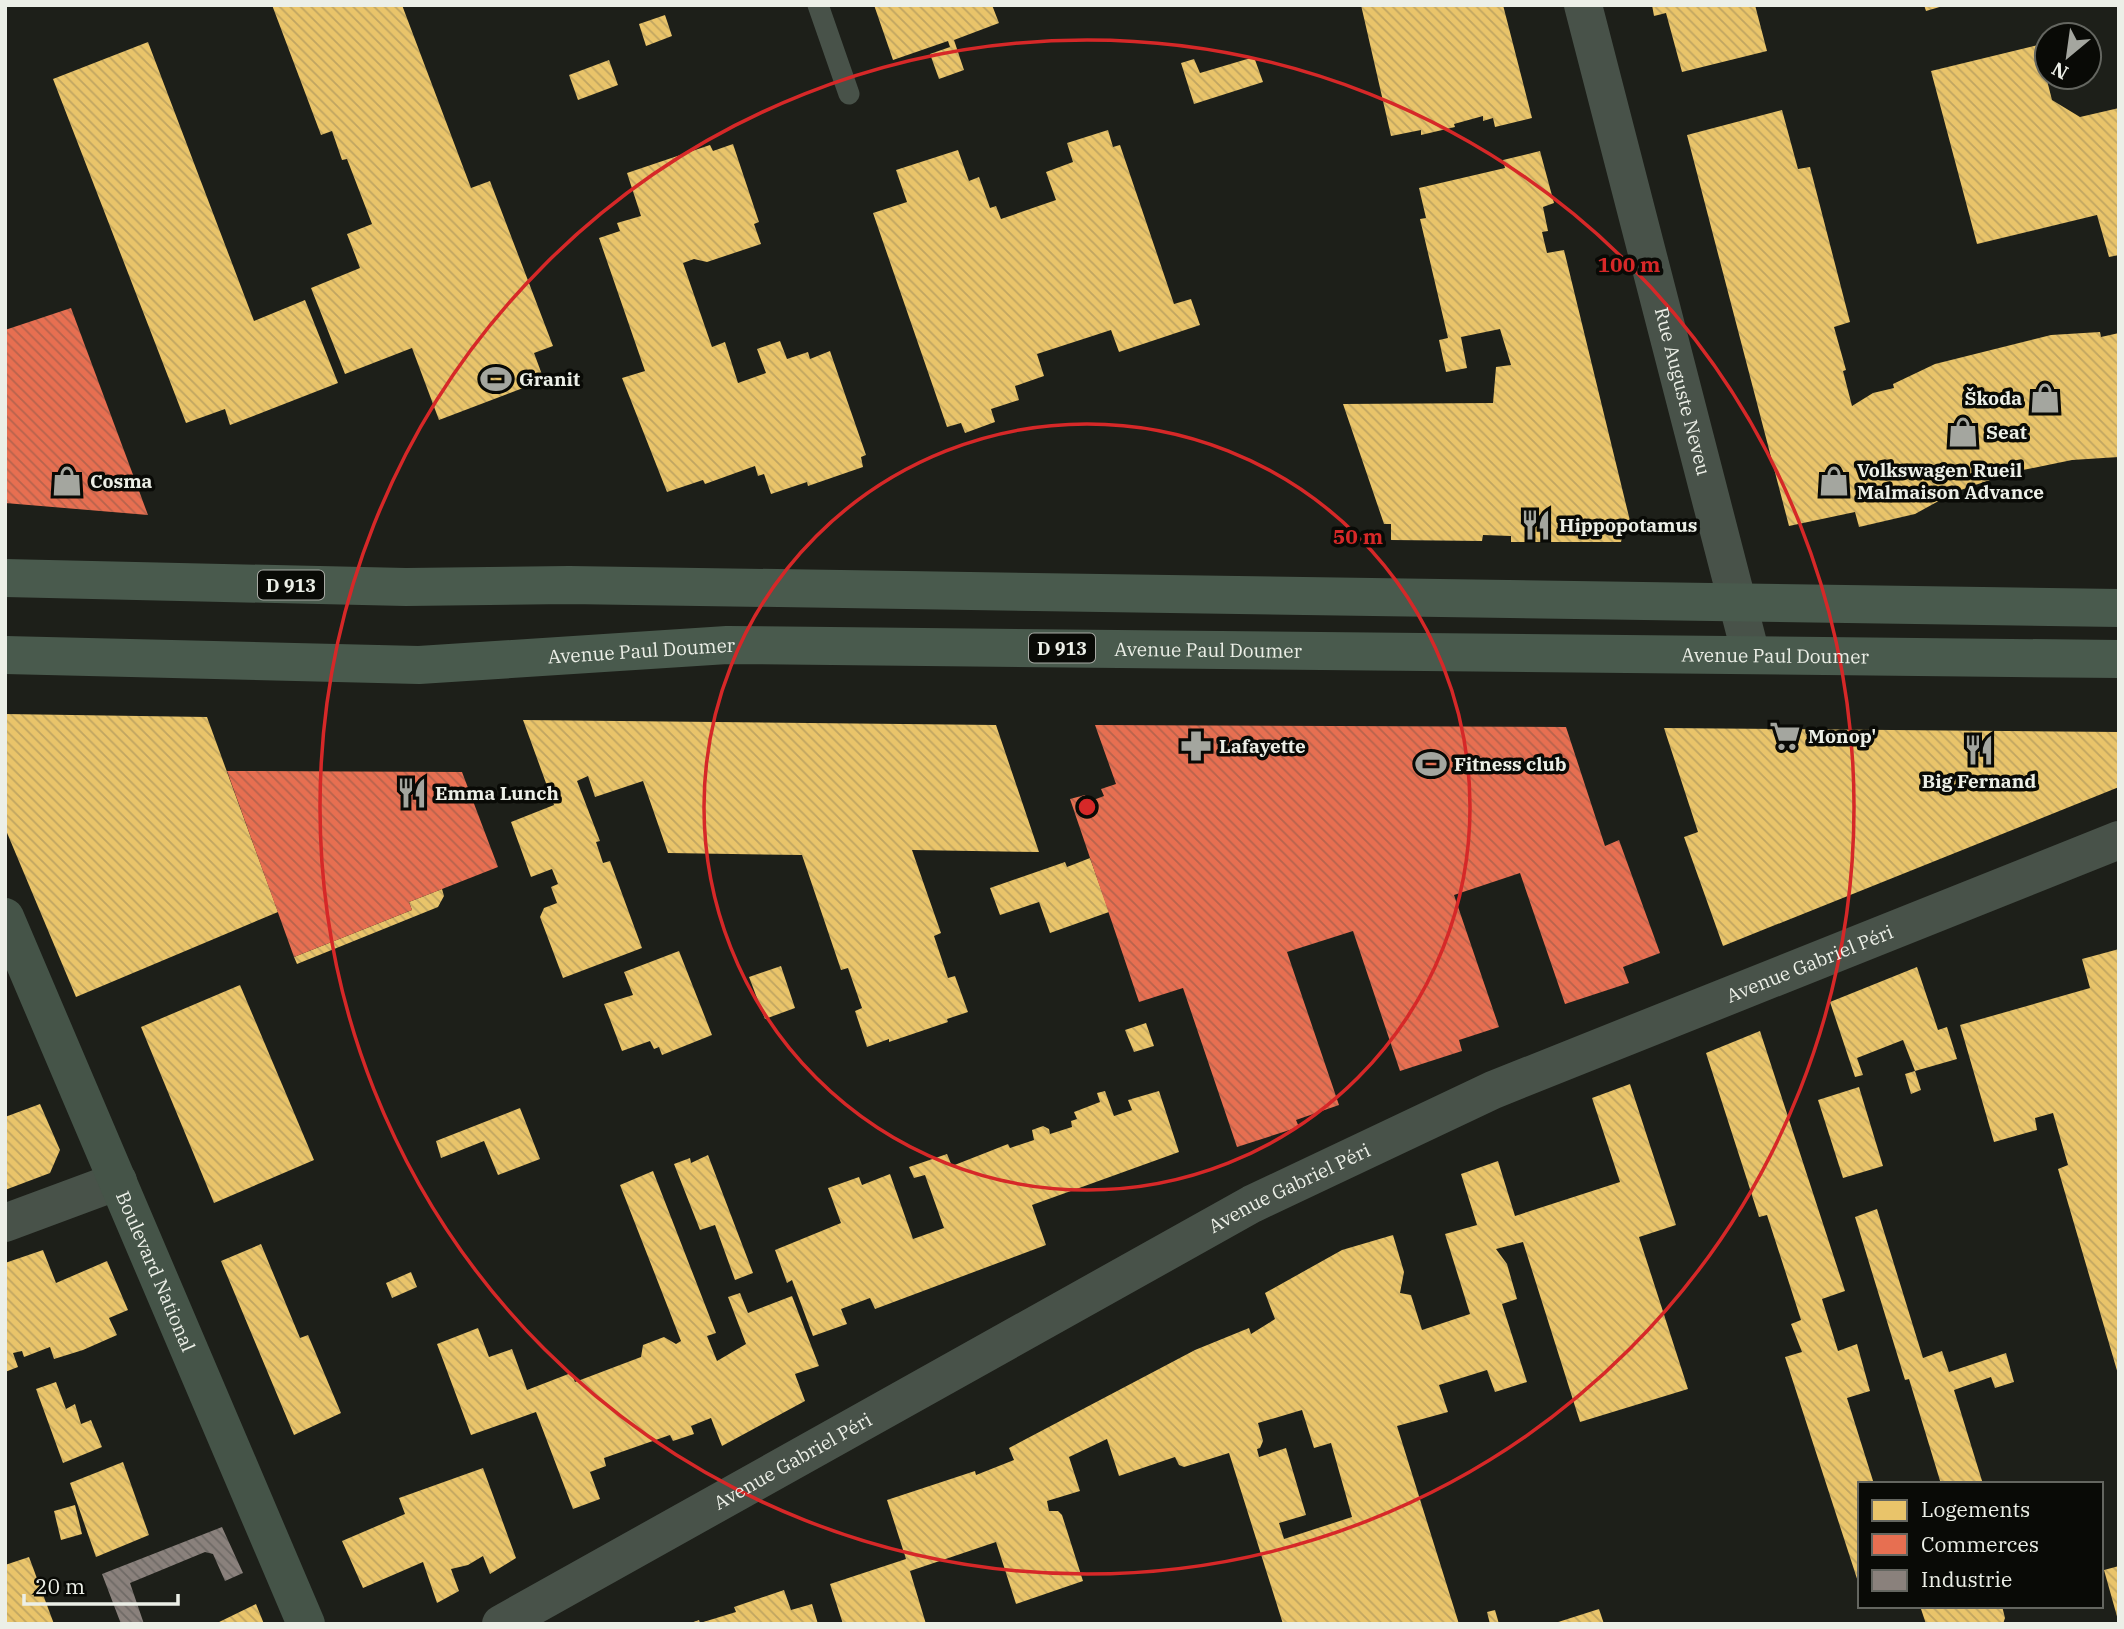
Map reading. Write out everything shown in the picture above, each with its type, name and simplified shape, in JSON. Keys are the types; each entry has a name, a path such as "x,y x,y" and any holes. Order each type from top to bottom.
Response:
{"main road":[{"name":"D 913","path":"10,578 407,587 569,585 2119,608"},
{"name":"Avenue Paul Doumer","path":"5,655 419,665 727,645 2119,659"},
{"name":"Boulevard National","path":"5,917 306,1624"}],"street":[{"name":"Rue Auguste Neveu","path":"1583,5 1751,655"},
{"name":"Avenue Gabriel Péri","path":"501,1624 1252,1204 1493,1090 2119,840"},
{"path":"5,1223 118,1181"}],"lane":[{"path":"818,5 849,94"}],"building: Logements":[{"path":"272,5 402,5 471,188 490,181 553,346 534,353 544,380 439,420 412,348 345,374 311,288 360,268 347,234 372,224 347,159 342,160 332,131 321,135"},
{"path":"874,5 992,5 999,23 954,40 964,70 939,79 930,54 950,47 948,41 893,60"},
{"path":"1361,5 1503,5 1532,118 1495,127 1493,118 1483,121 1483,116 1454,124 1455,127 1421,135 1421,130 1391,136"},
{"path":"1652,5 1755,5 1767,51 1682,72 1666,13 1654,16"},
{"path":"1924,5 1943,5 1943,6 1926,11"},
{"path":"665,15 672,36 646,46 639,24"},
{"path":"148,42 254,321 305,300 338,383 230,425 225,409 186,423 53,79"},
{"path":"2033,46 2033,91 2050,91 2052,100 2080,117 2119,108 2119,255 2109,257 2097,215 1977,244 1931,71"},
{"path":"1254,57 1263,82 1194,104 1181,63 1194,59 1200,73"},
{"path":"609,60 618,85 578,100 569,75"},
{"path":"1782,110 1798,169 1810,167 1850,322 1834,327 1846,370 1843,371 1852,406 1873,393 1894,388 1893,384 1935,364 2051,335 2100,332 2101,337 2119,333 2119,457 2072,460 2013,472 1955,492 1915,514 1859,527 1855,512 1789,526 1687,135"},
{"path":"1108,130 1113,147 1120,145 1174,304 1191,299 1200,325 1119,352 1111,330 1037,354 1044,376 1015,386 1019,400 991,409 995,422 965,433 961,423 947,427 873,213 907,202 896,170 958,150 969,181 979,177 990,208 996,206 1001,219 1056,200 1046,172 1073,162 1067,143"},
{"path":"733,144 759,222 754,224 761,244 707,262 694,259 683,263 712,347 725,342 738,383 766,373 757,349 780,341 787,359 808,352 810,359 830,351 866,455 861,457 863,467 808,486 807,482 771,494 764,474 758,476 755,466 705,484 703,480 667,492 622,378 645,371 599,238 620,231 617,223 641,216 627,173 710,145 713,151"},
{"path":"1540,151 1554,203 1543,207 1548,231 1542,232 1547,253 1564,250 1631,525 1625,526 1621,542 1511,542 1511,536 1483,535 1482,541 1391,540 1391,524 1384,524 1343,404 1493,403 1496,367 1511,365 1500,329 1461,337 1467,368 1446,372 1439,340 1448,338 1420,219 1426,218 1419,188 1505,168 1503,160"},
{"path":"5,714 207,717 278,912 76,997 5,828"},
{"path":"523,720 996,725 1039,852 912,850 941,933 934,936 948,978 955,976 968,1012 947,1019 948,1022 867,1047 855,1011 862,1008 848,968 841,970 802,855 668,853 643,781 595,797 588,776 577,781 600,841 596,842 603,863 610,861 642,948 563,978 540,917 544,908 557,903 551,887 558,884 552,869 531,877 511,822 554,805"},
{"path":"1664,728 2119,732 2119,787 1723,946 1684,837 1698,832"},
{"path":"1090,858 1109,912 1050,933 1039,902 1000,915 990,888 1065,862 1067,867"},
{"path":"442,889 444,896 438,907 297,964 294,957 412,910 409,902"},
{"path":"2119,949 2118,1374 2058,1169 2068,1165 2053,1113 2035,1118 2037,1130 1994,1142 1960,1025 2090,988 2082,959"},
{"path":"679,951 712,1035 662,1055 659,1047 654,1049 650,1041 622,1051 604,1004 633,995 624,972"},
{"path":"781,966 795,1008 765,1019 749,977"},
{"path":"1917,967 1938,1030 1947,1027 1957,1059 1915,1071 1903,1040 1857,1058 1863,1075 1855,1077 1830,1002"},
{"path":"240,985 314,1160 214,1203 141,1027"},
{"path":"1146,1023 1154,1046 1134,1052 1125,1030"},
{"path":"1760,1031 1845,1291 1822,1299 1838,1351 1857,1344 1870,1391 1847,1398 1873,1482 1858,1482 1858,1582 1785,1357 1802,1352 1791,1324 1801,1320 1767,1215 1759,1217 1706,1053"},
{"path":"1915,1071 1921,1090 1911,1094 1905,1074"},
{"path":"1630,1084 1676,1225 1639,1237 1688,1389 1580,1422 1523,1242 1496,1249 1507,1264 1517,1299 1502,1304 1527,1382 1495,1392 1487,1370 1439,1385 1448,1412 1397,1426 1459,1624 1283,1624 1229,1453 1184,1467 1179,1465 1175,1457 1119,1476 1107,1439 1069,1457 1080,1491 1047,1501 1049,1511 1058,1511 1062,1515 1083,1581 1016,1604 996,1542 910,1571 926,1624 843,1624 830,1584 906,1559 887,1500 975,1471 976,1475 1014,1460 1009,1448 1195,1350 1249,1328 1251,1334 1275,1319 1265,1293 1342,1250 1393,1235 1404,1272 1400,1293 1411,1295 1422,1330 1470,1314 1445,1234 1477,1225 1461,1174 1498,1161 1515,1216 1620,1182 1592,1098","holes":["1302,1410 1314,1448 1331,1443 1352,1517 1284,1539 1279,1523 1306,1515 1286,1448 1259,1457 1257,1449 1263,1441 1258,1423"]},
{"path":"1859,1087 1883,1166 1843,1178 1818,1100"},
{"path":"1105,1091 1114,1116 1132,1110 1128,1100 1159,1091 1179,1152 1032,1205 1046,1245 875,1309 870,1298 841,1309 847,1324 813,1336 792,1280 787,1283 775,1250 841,1223 828,1188 859,1177 862,1185 890,1174 913,1239 944,1228 925,1175 914,1178 909,1167 947,1154 952,1166 1008,1144 1010,1148 1034,1140 1032,1130 1043,1126 1049,1129 1050,1134 1072,1127 1071,1121 1077,1119 1074,1112 1100,1102 1097,1093"},
{"path":"40,1104 60,1150 50,1173 5,1190 5,1117"},
{"path":"520,1108 540,1159 498,1175 484,1141 441,1158 436,1141"},
{"path":"708,1155 753,1273 735,1280 715,1225 700,1230 674,1164 690,1158 691,1163"},
{"path":"653,1171 716,1333 707,1336 717,1361 746,1344 728,1297 740,1293 748,1313 792,1296 819,1366 795,1374 805,1401 722,1446 711,1418 691,1426 694,1434 673,1441 670,1435 604,1458 606,1466 590,1472 600,1499 573,1509 536,1412 471,1435 437,1344 478,1328 489,1357 512,1349 527,1390 571,1373 575,1382 641,1357 643,1345 664,1337 676,1344 681,1341 620,1185"},
{"path":"1877,1209 1923,1358 1942,1351 1949,1372 2006,1353 2014,1382 1995,1388 1991,1377 1954,1390 1982,1482 1940,1482 1909,1379 1905,1380 1855,1217"},
{"path":"261,1244 300,1338 308,1335 341,1413 294,1435 221,1261"},
{"path":"43,1250 56,1283 107,1261 128,1310 109,1318 117,1335 54,1359 50,1347 24,1357 22,1351 13,1353 18,1367 5,1372 5,1263"},
{"path":"411,1272 417,1287 392,1298 386,1283"},
{"path":"56,1382 66,1409 75,1404 81,1424 91,1420 102,1447 63,1463 36,1389"},
{"path":"123,1462 149,1535 96,1557 70,1483"},
{"path":"483,1468 516,1558 490,1574 483,1556 468,1565 451,1569 459,1591 437,1603 423,1562 363,1588 342,1541 405,1514 399,1498"},
{"path":"75,1505 82,1534 61,1540 54,1511"},
{"path":"29,1557 54,1624 5,1624 5,1565"},
{"path":"2119,1566 2119,1620 2118,1620 2104,1570"},
{"path":"784,1590 791,1610 812,1604 818,1624 688,1624 736,1612 734,1607"},
{"path":"256,1604 264,1624 215,1624"},
{"path":"1921,1608 2002,1608 2005,1618 2003,1624 1926,1624"},
{"path":"1599,1609 1604,1624 1555,1624 1555,1623"},
{"path":"1495,1610 1499,1624 1490,1624 1487,1612"}],"building: Commerces":[{"path":"71,308 148,515 5,503 5,330"},
{"path":"1095,725 1566,727 1605,846 1619,840 1660,953 1623,967 1629,983 1565,1004 1520,873 1454,895 1499,1027 1459,1040 1462,1051 1400,1071 1353,931 1287,952 1339,1105 1296,1120 1299,1127 1237,1147 1183,988 1139,1002 1070,799 1085,795 1088,802 1104,796 1101,789 1116,784"},
{"path":"227,771 462,772 498,867 409,902 412,910 294,957"}],"building: Industrie":[{"path":"222,1527 243,1573 225,1581 213,1554 205,1552 130,1583 144,1624 121,1624 102,1574"}],"place":[{"name":"Granit","path":"496,379"},
{"name":"Škoda","path":"2045,398"},
{"name":"Seat","path":"1963,432"},
{"name":"Cosma","path":"67,481"},
{"name":"Volkswagen Rueil Malmaison Advance","path":"1834,481"},
{"name":"Hippopotamus","path":"1536,525"},
{"name":"Monop'","path":"1785,736"},
{"name":"Lafayette","path":"1196,746"},
{"name":"Big Fernand","path":"1979,750"},
{"name":"Fitness club","path":"1431,764"},
{"name":"Emma Lunch","path":"412,793"}]}
